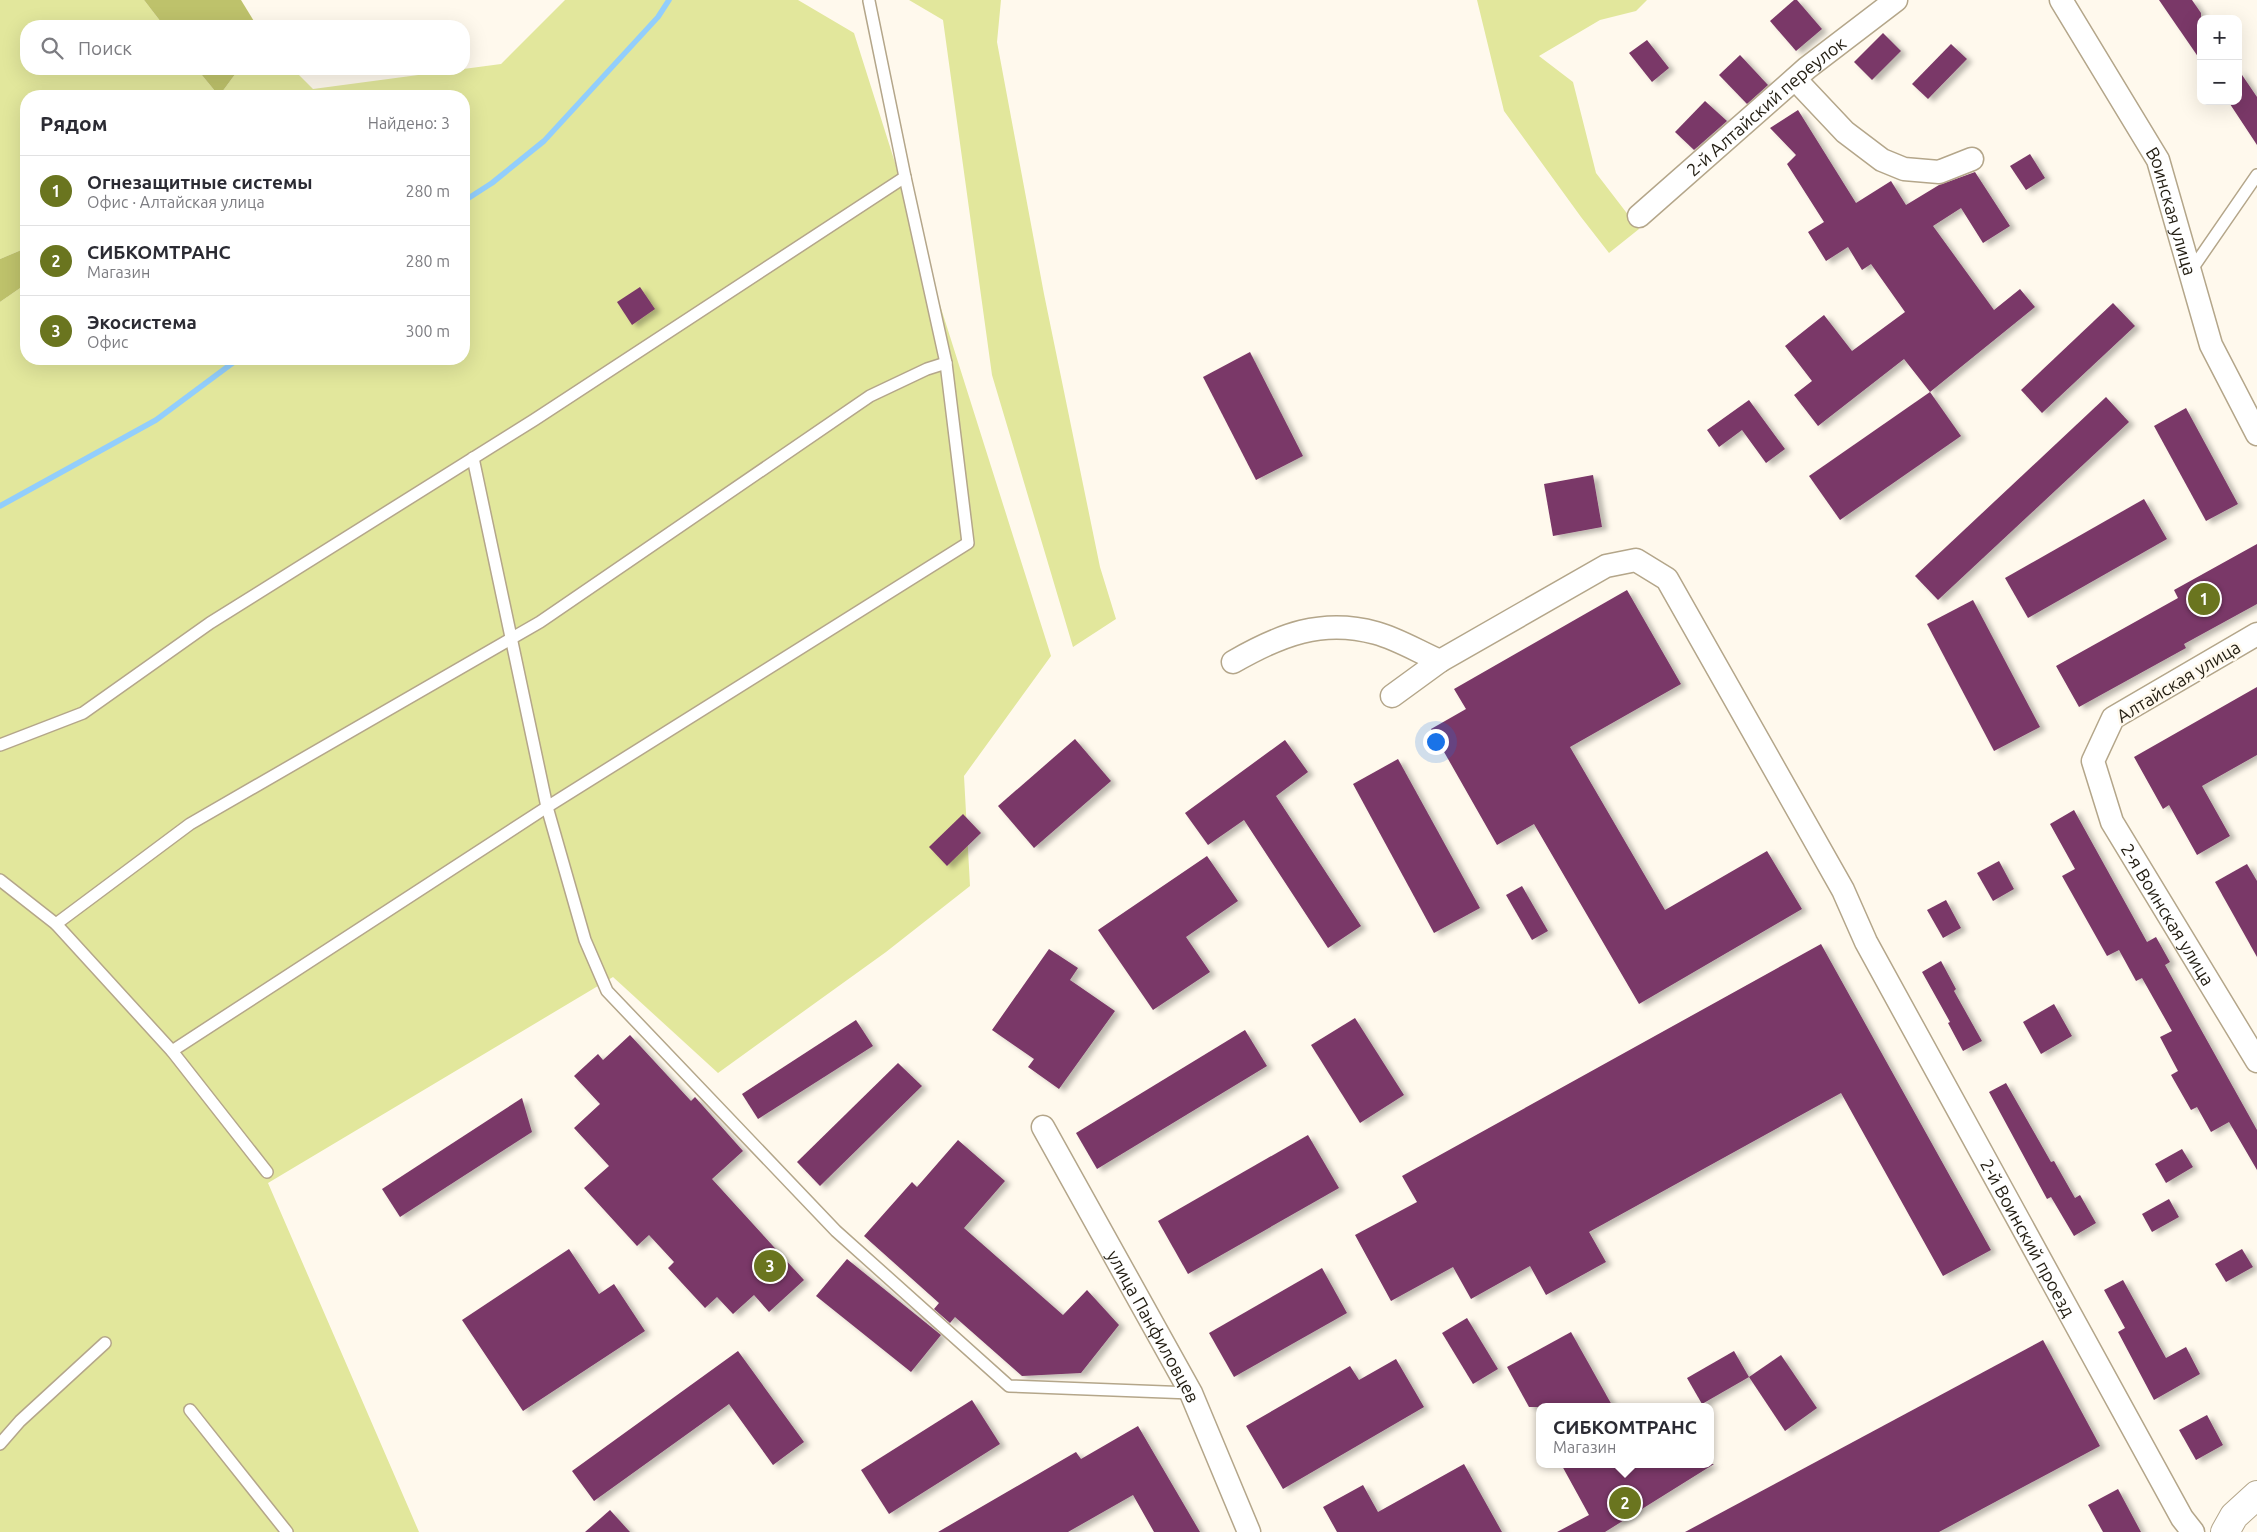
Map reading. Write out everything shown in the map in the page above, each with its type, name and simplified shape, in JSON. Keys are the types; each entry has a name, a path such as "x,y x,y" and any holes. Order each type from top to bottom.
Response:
{"street":[{"name":"2-й Алтайский переулок","path":"1639,216 1795,79 1896,0"},
{"name":"Воинская улица","path":"2060,0 2158,160 2211,345 2257,434"},
{"path":"1795,79 1845,132 1882,160 1904,169 1939,172 1972,159"},
{"name":"2-й Воинский проезд","path":"1392,696 1440,661 1606,566 1636,560 1667,579 1843,890 1866,942 2182,1518 2192,1532"},
{"path":"1233,662 1263,645 1309,629 1332,626 1378,634 1440,661"},
{"name":"Алтайская улица","path":"2094,761 2113,718 2257,634"},
{"name":"2-я Воинская улица","path":"2094,761 2112,822 2257,1061"},
{"name":"улица Панфиловцев","path":"1043,1128 1191,1393 1249,1532"},
{"path":"2225,1532 2234,1516 2257,1495"}],"lane":[{"path":"172,1051 547,807 968,543 946,363 904,177 869,1"},
{"path":"2190,272 2257,175"},
{"path":"0,745 83,712 210,623 474,458 904,177"},
{"path":"56,924 190,824 540,622 870,396 927,369 946,363"},
{"path":"474,458 547,807 585,940 607,991 836,1231 1009,1386 1191,1393"},
{"path":"0,880 56,924 172,1051 267,1172"},
{"path":"0,1444 20,1421 105,1343"},
{"path":"190,1410 287,1532"}],"green space":[{"path":"0,0 144,0 159,20 20,20 20,75 202,75 214,90 20,90 20,251 0,259"},
{"path":"144,0 241,0 253,20 159,20"},
{"path":"565,0 798,0 854,33 1051,656 964,776 970,886 886,952 718,1073 613,977 268,1183 419,1532 0,1532 0,302 20,288 20,365 470,365 470,90 223,90 235,75 299,75 313,89 418,75 470,75 470,68 501,64"},
{"path":"909,0 1001,0 997,42 1044,294 1100,567 1116,619 1073,647 992,375 943,20"},
{"path":"1477,0 1647,0 1636,11 1600,20 1539,56 1573,82 1596,173 1639,229 1609,253 1504,111"},
{"path":"202,75 235,75 223,90 214,90"},
{"path":"20,251 20,288 0,302 0,259"}],"building":[{"path":"1794,0 1797,0 1822,29 1796,51 1770,21"},
{"path":"2159,0 2192,0 2201,13 2201,15 2197,15 2197,55"},
{"path":"1883,33 1901,51 1872,80 1854,62"},
{"path":"1647,40 1669,68 1652,82 1629,53"},
{"path":"1951,44 1967,59 1928,99 1912,84"},
{"path":"1740,55 1768,85 1747,104 1719,75"},
{"path":"2242,75 2257,97 2257,145 2231,105 2242,105"},
{"path":"1705,101 1727,121 1694,150 1675,132"},
{"path":"1798,110 1856,203 1891,181 1906,205 1939,185 1975,172 2010,226 1983,243 1961,208 1933,226 1994,310 2020,289 2035,307 1930,392 1904,359 1818,426 1794,395 1812,381 1785,346 1824,315 1852,351 1905,312 1871,264 1862,270 1848,247 1826,261 1808,232 1824,222 1787,164 1796,155 1770,128"},
{"path":"2030,154 2045,178 2026,190 2010,166"},
{"path":"640,287 655,309 632,325 617,302"},
{"path":"2113,303 2135,326 2042,413 2021,390"},
{"path":"1250,352 1303,456 1256,480 1203,377"},
{"path":"1930,392 1961,436 1840,520 1809,476"},
{"path":"2106,397 2129,422 1938,600 1915,576"},
{"path":"1749,400 1785,449 1766,463 1742,430 1719,447 1707,430"},
{"path":"2186,408 2238,504 2206,521 2154,426"},
{"path":"1593,475 1602,527 1553,536 1544,484"},
{"path":"2144,499 2167,539 2028,618 2005,578"},
{"path":"2257,544 2257,604 2184,644 2186,648 2079,707 2056,666 2178,598 2174,590"},
{"path":"1627,590 1681,684 1570,747 1665,910 1767,851 1802,909 1639,1004 1534,824 1497,845 1431,729 1466,709 1454,689"},
{"path":"1973,600 2040,727 1994,751 1927,624"},
{"path":"2257,687 2257,755 2202,786 2230,836 2197,855 2169,805 2163,809 2134,757"},
{"path":"1075,739 1111,781 1034,848 998,806"},
{"path":"1285,740 1308,772 1276,796 1361,926 1328,948 1244,820 1208,845 1185,813"},
{"path":"1398,759 1480,908 1434,933 1353,784"},
{"path":"2074,810 2147,942 2156,937 2170,962 2165,965 2257,1130 2257,1170 2229,1122 2211,1132 2197,1107 2191,1110 2171,1075 2178,1071 2160,1037 2172,1031 2142,978 2136,981 2119,950 2107,956 2062,876 2075,869 2050,824"},
{"path":"963,814 981,833 947,866 929,847"},
{"path":"1207,856 1238,901 1186,937 1210,972 1153,1010 1098,930"},
{"path":"1999,861 2014,889 1993,901 1977,873"},
{"path":"2247,864 2257,881 2257,957 2215,882"},
{"path":"1522,886 1548,931 1532,940 1506,895"},
{"path":"1946,900 1961,928 1943,938 1927,910"},
{"path":"1821,944 1991,1250 1943,1276 1841,1093 1589,1232 1606,1262 1546,1295 1530,1266 1471,1299 1453,1267 1391,1301 1355,1235 1417,1202 1402,1176"},
{"path":"1049,949 1078,968 1070,980 1115,1011 1059,1089 1028,1067 1034,1059 992,1030"},
{"path":"1941,961 1956,989 1954,991 1982,1041 1963,1051 1948,1023 1950,1022 1922,972"},
{"path":"2054,1004 2072,1036 2041,1054 2023,1022"},
{"path":"1355,1018 1404,1095 1360,1123 1311,1045"},
{"path":"856,1020 873,1046 758,1119 742,1094"},
{"path":"1245,1030 1267,1066 1097,1169 1076,1133"},
{"path":"630,1035 691,1101 695,1097 743,1151 712,1179 804,1280 769,1312 754,1295 733,1314 717,1297 705,1308 668,1268 674,1262 649,1235 637,1246 584,1188 609,1166 574,1128 600,1104 574,1076 598,1054 603,1060"},
{"path":"898,1063 922,1086 820,1186 797,1162"},
{"path":"2006,1083 2051,1162 2054,1161 2075,1198 2080,1195 2096,1223 2074,1236 2051,1197 2047,1199 1989,1092"},
{"path":"522,1098 532,1132 400,1217 382,1189"},
{"path":"1308,1135 1339,1188 1188,1274 1158,1221"},
{"path":"958,1140 1005,1181 964,1228 1063,1315 1087,1290 1119,1325 1081,1373 1022,1376 955,1317 950,1323 934,1309 939,1303 864,1236 912,1182 917,1187"},
{"path":"2182,1149 2193,1167 2166,1183 2155,1164"},
{"path":"2169,1199 2179,1217 2152,1232 2142,1214"},
{"path":"569,1249 599,1294 614,1284 645,1331 523,1411 462,1320"},
{"path":"2242,1249 2253,1267 2226,1282 2215,1264"},
{"path":"847,1259 941,1335 911,1372 816,1296"},
{"path":"1322,1268 1347,1313 1234,1377 1209,1333"},
{"path":"2123,1280 2166,1358 2186,1347 2200,1374 2154,1400 2118,1332 2125,1328 2104,1290"},
{"path":"1467,1318 1498,1369 1473,1384 1442,1333"},
{"path":"1571,1332 1611,1403 1536,1403 1536,1407 1529,1407 1507,1367"},
{"path":"2043,1340 2100,1446 1939,1532 1685,1532"},
{"path":"738,1351 804,1442 773,1465 729,1404 594,1501 572,1471"},
{"path":"1734,1351 1749,1377 1704,1403 1701,1403 1687,1378"},
{"path":"1781,1355 1817,1408 1785,1431 1749,1377"},
{"path":"1396,1359 1424,1407 1283,1489 1246,1426 1350,1366 1359,1380"},
{"path":"972,1400 1000,1444 889,1514 861,1470"},
{"path":"2207,1415 2223,1445 2196,1460 2179,1430"},
{"path":"1138,1426 1200,1532 1154,1532 1133,1495 1068,1532 938,1532 1076,1452 1081,1459"},
{"path":"1464,1464 1502,1532 1337,1532 1323,1507 1363,1485 1378,1512"},
{"path":"1563,1468 1708,1468 1605,1532 1557,1532 1589,1515"},
{"path":"2118,1489 2141,1532 2103,1532 2088,1505"},
{"path":"610,1510 630,1532 585,1532"}],"waterway":[{"path":"470,197 492,183 544,141 658,17 669,0"},
{"path":"0,506 156,420 230,365"}],"place":[{"name":"Огнезащитные системы","path":"2204,599"},
{"name":"Экосистема","path":"770,1266"},
{"name":"СИБКОМТРАНС","path":"1625,1503"}]}
